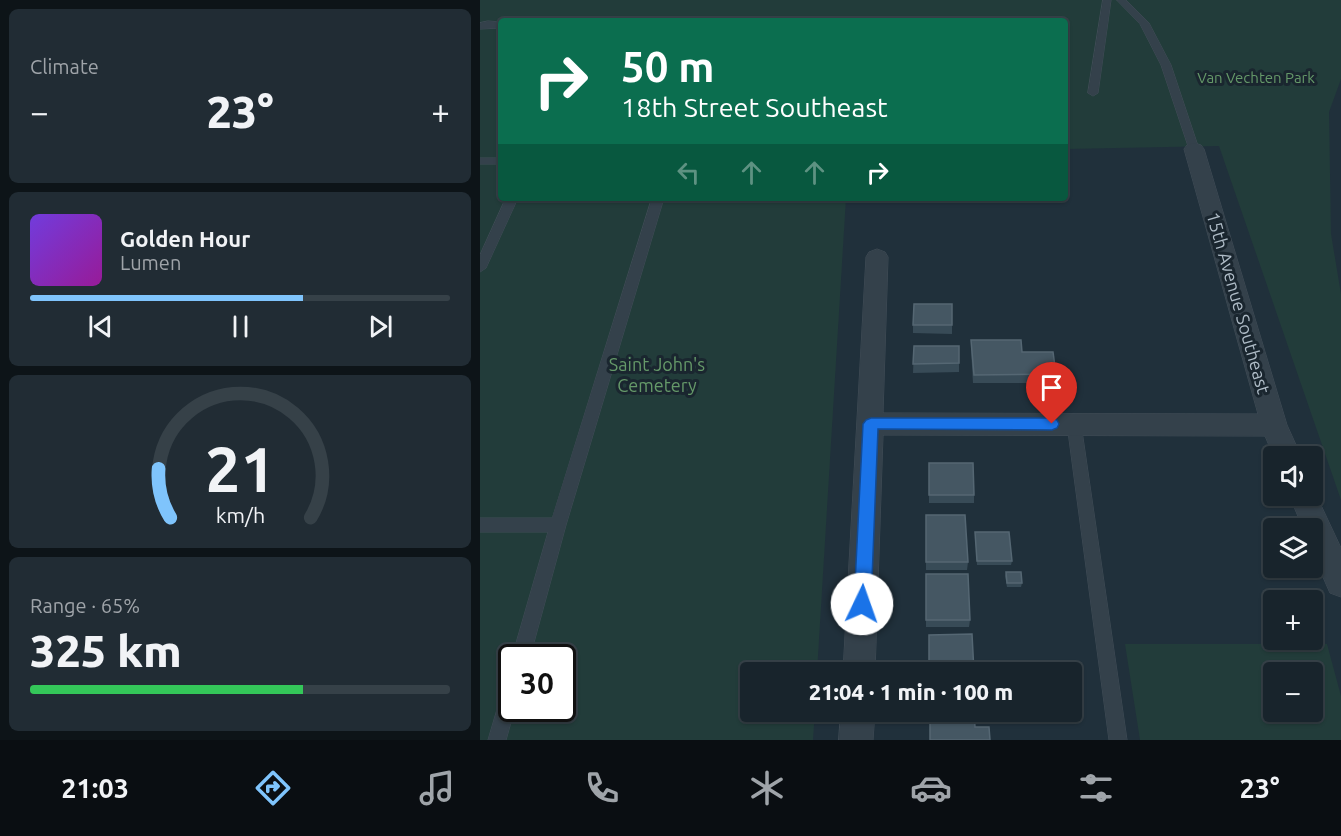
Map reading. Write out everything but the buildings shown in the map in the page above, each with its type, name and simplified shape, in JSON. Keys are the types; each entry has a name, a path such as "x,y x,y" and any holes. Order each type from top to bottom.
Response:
{"street":[{"name":"15th Avenue Southeast","path":"1194,149 1274,424 1283,446"},
{"path":"860,662 877,257"},
{"path":"871,424 1274,424"},
{"path":"1309,506 1341,583"},
{"path":"856,740 857,722"}],"lane":[{"path":"1093,93 1107,0"},
{"path":"1121,0 1144,23 1166,65 1194,149"},
{"path":"480,26 498,25"},
{"path":"480,161 498,161"},
{"path":"480,268 511,201"},
{"path":"525,644 558,525 657,201"},
{"path":"1074,424 1118,740"},
{"path":"480,525 558,525"},
{"path":"497,740 502,722"}],"green space":[{"name":"Saint John's Cemetery","path":"480,0 1341,0 1341,79 1329,112 1331,234 1341,294 1341,500 1219,146 1068,149 1068,18 498,18 498,201 846,201 818,662 740,662 740,722 814,722 813,740 480,740"},
{"path":"1125,644 1263,644 1263,650 1323,650 1323,644 1327,644 1341,696 1341,740 1140,740"}],"route":[{"path":"862,604 871,424 1052,424"}],"park label":[{"name":"Van Vechten Park","path":"1256,78"}]}
